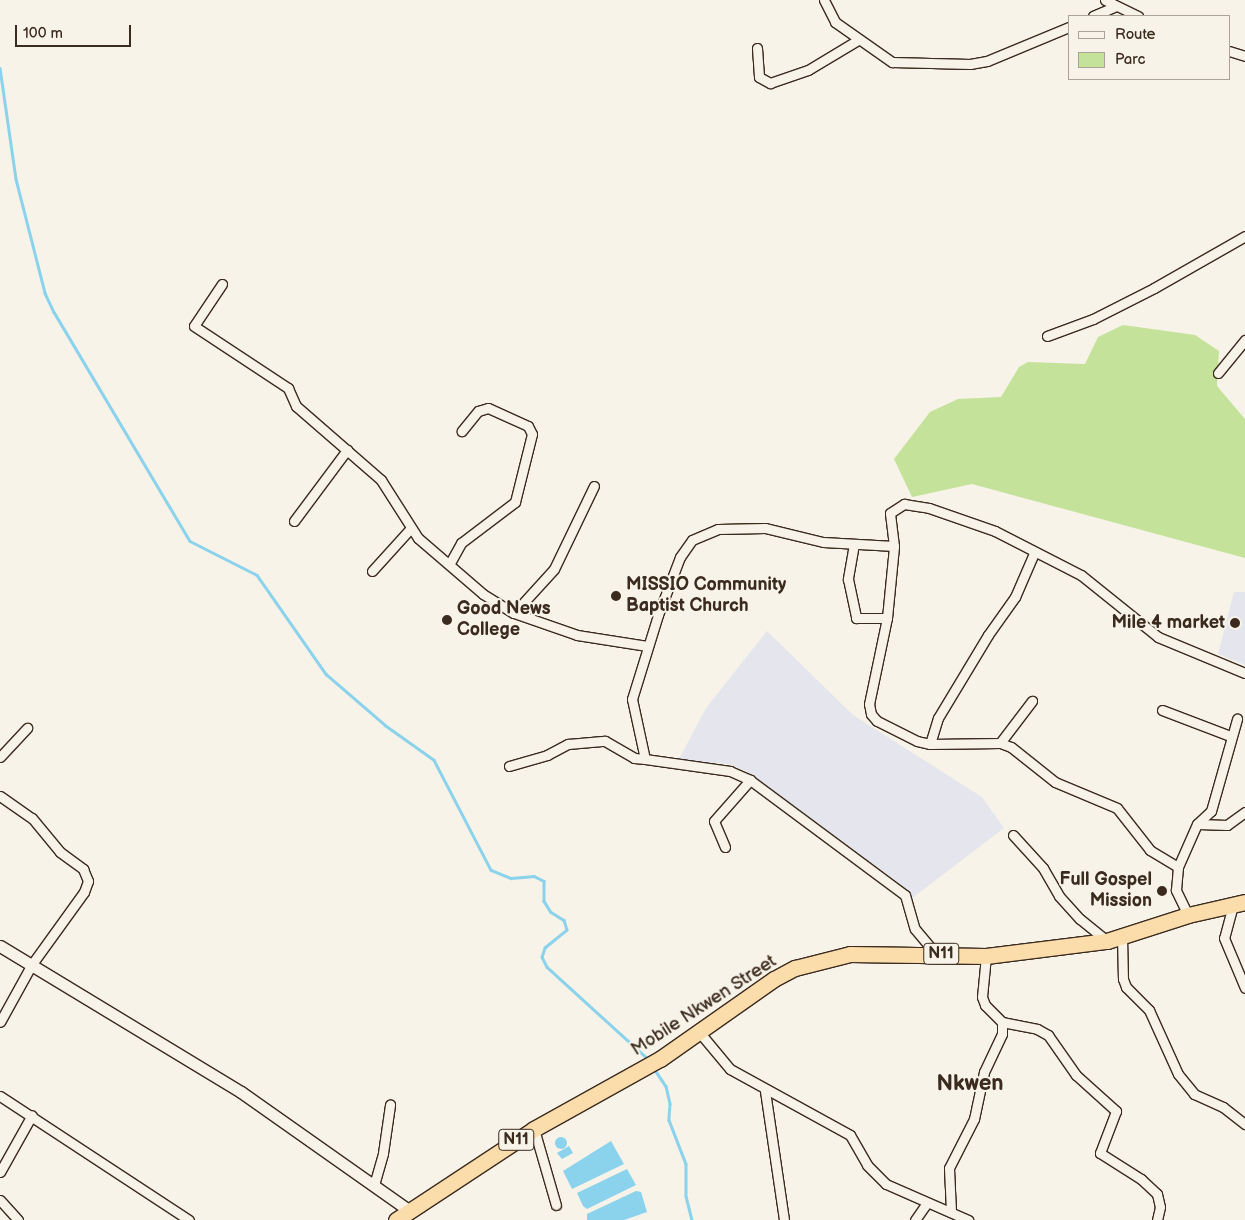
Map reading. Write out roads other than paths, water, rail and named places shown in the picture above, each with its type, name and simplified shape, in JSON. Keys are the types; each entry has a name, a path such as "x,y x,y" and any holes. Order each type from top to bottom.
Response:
{"highway":[{"name":"Mobile Nkwen Street","path":"396,1220 408,1210 534,1128 660,1059 700,1033 774,979 795,968 850,954 986,956 1107,941 1188,915 1239,903"}],"street":[{"path":"824,0 835,22 858,40 892,62 970,64 987,61 1068,27"},
{"path":"1105,0 1136,15"},
{"path":"1095,15 1116,6"},
{"path":"757,48 759,77 770,83 808,70 858,40"},
{"path":"1230,51 1245,56"},
{"path":"1047,336 1093,319 1154,288 1245,236"},
{"path":"222,284 194,326 288,388 296,406 387,486 412,528 426,545 450,563 484,594 514,613 578,635 647,646"},
{"path":"1218,373 1245,340"},
{"path":"450,563 461,543 514,502 532,434 528,426 488,408 478,411 462,431"},
{"path":"294,521 347,450"},
{"path":"514,613 554,569 594,486"},
{"path":"1178,866 1150,850 1125,814 1117,808 1055,782 1000,743 930,744 889,729 871,714 869,704 887,618 894,546 890,512 904,504 937,511 995,531 1034,554 1081,575 1148,630 1171,644 1245,673"},
{"path":"645,759 632,699 647,646 685,546 705,533 739,527 765,528 823,542 894,546"},
{"path":"372,571 412,528"},
{"path":"854,544 848,579 856,618 887,618"},
{"path":"930,744 938,718 988,635 1015,597 1034,554"},
{"path":"1000,743 1032,701"},
{"path":"1162,710 1230,736"},
{"path":"1188,915 1176,890 1178,866 1197,824 1211,811 1230,736 1237,719"},
{"path":"0,757 27,728"},
{"path":"509,766 547,755 568,744 605,741 634,758 730,771 750,780 905,895 915,929 935,954"},
{"path":"725,847 714,822 750,780"},
{"path":"0,796 32,818 60,852 83,870 88,881 84,892 32,964 0,1022"},
{"path":"1197,824 1227,825 1245,812"},
{"path":"1013,835 1043,868 1059,896 1080,919 1107,941"},
{"path":"1239,903 1224,938 1245,988"},
{"path":"1122,936 1123,979 1126,987 1149,1010 1178,1074 1194,1094 1222,1107 1245,1124"},
{"path":"0,946 241,1092 408,1210"},
{"path":"986,956 982,997 990,1012 1002,1022 1048,1035 1076,1075 1116,1111 1100,1153 1141,1179 1157,1194 1160,1206 1157,1220"},
{"path":"951,1211 949,1168 974,1120 984,1072 1002,1034 1002,1022"},
{"path":"700,1033 730,1070 765,1091 850,1135 875,1176 926,1204 951,1211 968,1220"},
{"path":"765,1091 784,1220"},
{"path":"0,1096 32,1115 189,1220"},
{"path":"374,1185 383,1154 390,1105"},
{"path":"0,1172 32,1115"},
{"path":"534,1128 556,1205"},
{"path":"0,1200 18,1220"},
{"path":"915,1220 926,1204"}],"water":[{"path":"559,1137 563,1137 567,1143 563,1149 559,1149 555,1145 555,1141"},
{"path":"611,1141 624,1164 572,1189 563,1171"},
{"path":"569,1146 573,1153 562,1159 557,1153"},
{"path":"627,1169 636,1185 587,1209 583,1206 577,1193"},
{"path":"636,1191 641,1192 647,1212 624,1220 587,1220 587,1214"}],"waterway":[{"path":"0,68 16,179 45,293 54,312 190,541 257,575 326,674 385,725 434,760 491,870 511,878 534,876 544,881 544,901 551,912 564,920 567,930 545,948 542,957 547,967 648,1059"},
{"path":"653,1067 666,1086 670,1104 669,1120 686,1164 686,1196 692,1220"}],"place":[{"name":"MISSIO Community Baptist Church","path":"616,596"},
{"name":"Good News College","path":"447,620"},
{"name":"Mile 4 market","path":"1235,623"},
{"name":"Full Gospel Mission","path":"1162,891"}],"district":[{"name":"Nkwen","path":"970,1084"}]}
